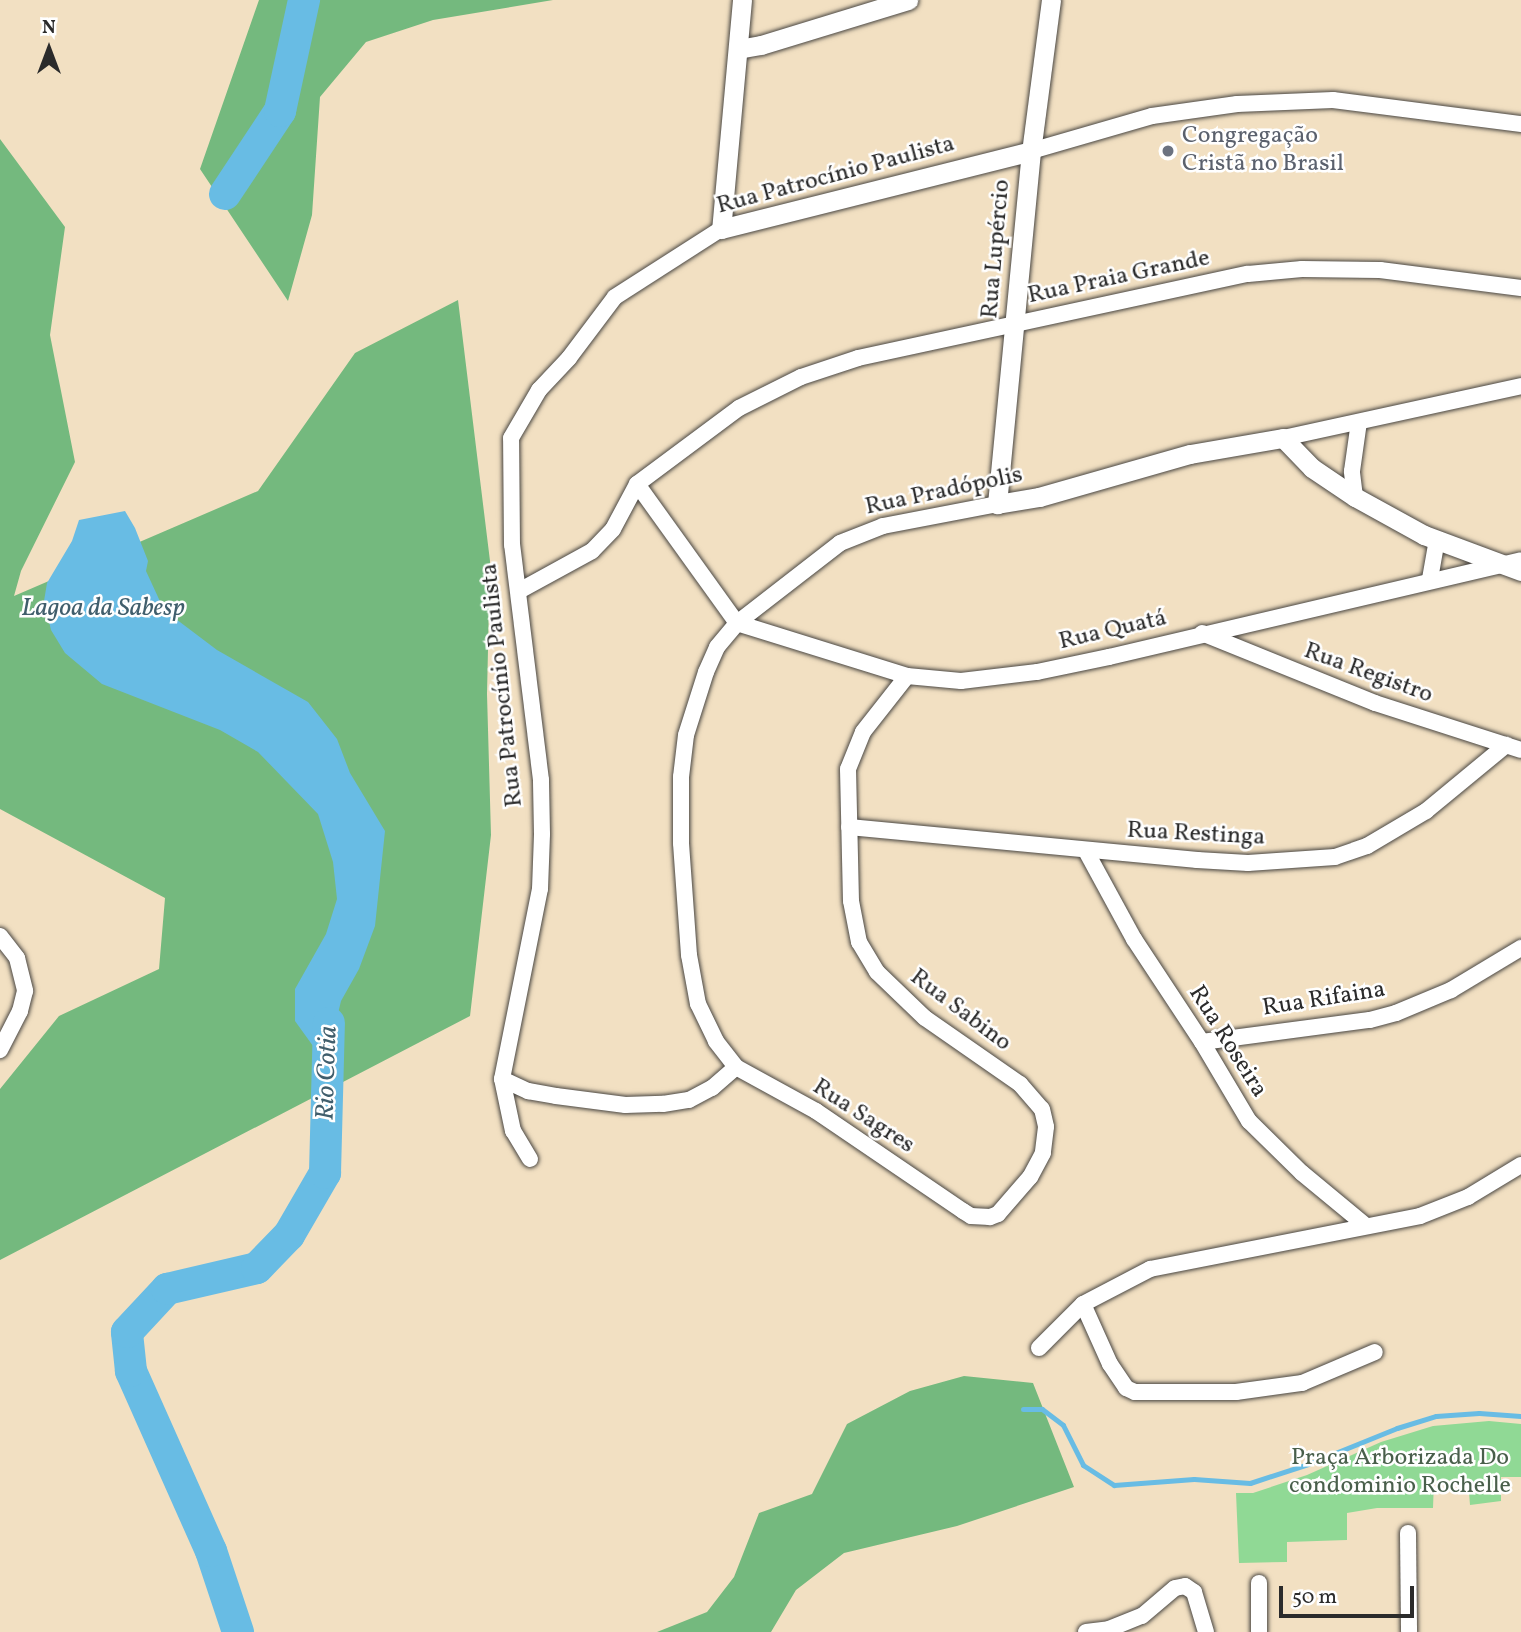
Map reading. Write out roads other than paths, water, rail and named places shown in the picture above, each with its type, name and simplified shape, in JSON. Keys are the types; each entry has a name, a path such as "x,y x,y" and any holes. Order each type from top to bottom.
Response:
{"street":[{"path":"721,229 742,0"},
{"path":"738,49 761,45 908,0"},
{"name":"Rua Lupércio","path":"997,504 1031,151 1051,0"},
{"name":"Rua Patrocínio Paulista","path":"502,1079 540,889 541,780 512,545 511,438 539,390 569,358 615,297 721,229 1031,151 1152,116 1237,104 1333,100 1521,124"},
{"name":"Rua Praia Grande","path":"519,591 592,551 613,528 638,484 739,408 801,377 858,358 1248,274 1302,269 1380,270 1521,288"},
{"name":"Rua Pradópolis","path":"736,1067 716,1041 698,1004 689,955 681,842 681,777 686,735 706,672 717,647 737,623 773,592 840,542 883,526 1039,497 1190,454 1283,438 1521,386"},
{"path":"1355,497 1352,471 1359,422"},
{"path":"1283,438 1323,477 1355,497 1437,540 1521,571"},
{"path":"638,484 737,623"},
{"path":"1430,579 1437,540"},
{"name":"Rua Quatá","path":"737,623 907,676 961,681 1037,672 1521,560"},
{"name":"Rua Registro","path":"1202,633 1375,703 1513,747"},
{"name":"Rua Sabino","path":"907,676 863,732 848,769 851,901 859,942 877,972 925,1018 1020,1084 1042,1109 1046,1127 1043,1153 1030,1177 998,1214 983,1217 963,1211"},
{"name":"Rua Restinga","path":"849,827 1086,851 1248,863 1335,857 1367,846 1426,811 1513,747"},
{"name":"Rua Roseira","path":"1086,851 1134,939 1261,1136 1366,1226"},
{"path":"0,936 17,958 25,991 20,1011 0,1050"},
{"name":"Rua Rifaina","path":"1202,1041 1370,1020 1395,1013 1439,996 1521,948"},
{"path":"502,1079 528,1091 556,1097 625,1105 663,1104 689,1100 712,1088 736,1067"},
{"name":"Rua Sagres","path":"736,1067 816,1111 963,1211"},
{"path":"502,1079 513,1130 530,1159"},
{"path":"1039,1348 1083,1304 1150,1269 1366,1226 1446,1207 1490,1186 1521,1165"},
{"path":"1083,1304 1110,1364 1126,1388 1135,1392 1236,1392 1302,1383 1375,1352"},
{"path":"1408,1533 1409,1632"},
{"path":"1259,1583 1259,1632"},
{"path":"1086,1632 1109,1629 1142,1616 1175,1588 1185,1586 1194,1592 1206,1632"}],"water":[{"name":"Lagoa da Sabesp","path":"125,511 148,561 146,571 164,610 217,650 308,702 337,739 350,773 385,831 375,926 359,969 341,1001 326,1064 295,1021 295,989 326,934 337,899 333,862 318,814 258,752 220,730 102,684 65,653 51,630 44,601 47,583 72,541 79,520"}],"waterway":[{"name":"Rio Cotia","path":"225,194 280,111 304,0"},
{"name":"Rio Cotia","path":"238,1632 211,1551 131,1371 127,1332 167,1289 257,1268 289,1235 325,1173 329,1023"},
{"path":"1023,1409 1042,1409 1063,1425 1083,1465 1114,1485 1194,1479 1250,1483 1436,1416 1479,1413 1521,1416"}],"place":[{"name":"Congregação Cristã no Brasil","path":"1168,151"}],"park label":[{"name":"Praça Arborizada Do condominio Rochelle","path":"1400,1473"}]}
